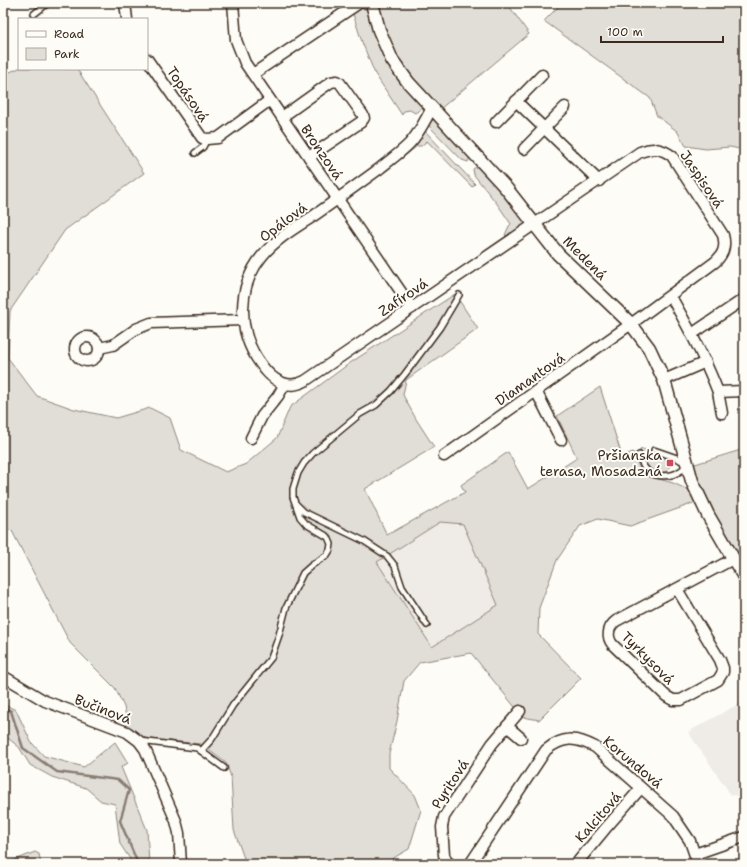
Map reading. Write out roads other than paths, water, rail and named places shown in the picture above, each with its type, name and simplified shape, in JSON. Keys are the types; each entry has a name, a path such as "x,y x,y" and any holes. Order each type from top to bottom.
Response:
{"street":[{"path":"126,3 126,18"},
{"name":"Bronzová","path":"233,3 234,28 237,44 245,63 412,308"},
{"path":"253,74 359,3"},
{"name":"Medená","path":"372,3 379,30 392,60 408,82 506,188 558,254 632,324 649,348 664,380 687,464 699,497 744,577"},
{"name":"Topásová","path":"148,60 202,138 218,138 270,100"},
{"path":"496,122 542,75"},
{"path":"282,117 331,82 340,82 364,118 361,122 310,157"},
{"path":"516,101 543,129 599,181"},
{"path":"524,148 565,107"},
{"name":"Opálová","path":"285,384 273,378 257,359 250,345 243,320 244,301 248,282 256,265 262,256 279,240 338,199 410,144 420,130 432,108"},
{"name":"Jaspisová","path":"535,224 640,152 649,148 657,148 664,150 672,156 723,235 725,243 724,251 720,258 715,262 632,324"},
{"name":"Zafírová","path":"285,384 293,385 305,381 535,224"},
{"path":"692,334 744,299"},
{"path":"674,302 706,362 718,392 722,413"},
{"path":"99,348 113,345 136,330 151,323 243,320"},
{"name":"Diamantová","path":"444,456 632,324"},
{"path":"664,380 706,362"},
{"path":"251,438 262,416 278,396 285,384"},
{"path":"536,391 561,440"},
{"path":"718,392 744,391"},
{"name":"Tyrkysová","path":"676,589 720,660 723,668 718,680 686,697 677,700 666,696 613,645 609,636 610,627 616,621 676,589 733,559"},
{"name":"Bučinová","path":"3,676 45,701 127,732 139,741 145,749 176,821 181,864"},
{"name":"Pyritová","path":"450,864 444,855 442,827 444,817 492,744 520,711"},
{"path":"507,726 521,738"},
{"name":"Korundová","path":"470,864 546,750 563,740 575,739 586,742 595,747 673,816 690,841 698,864"},
{"name":"Kalcitová","path":"576,864 641,788"},
{"path":"695,854 744,837"}],"lane":[{"path":"34,14 48,3"},
{"path":"195,153 203,147 207,139"},
{"path":"201,751 212,739 233,705 271,658 286,608 303,573 327,555 330,550 331,544 328,537 306,524 300,518 293,497 293,489 298,473 313,452 360,414 376,405 391,391 440,326 459,295"},
{"path":"639,455 644,468 658,476 673,475 681,471 687,464 677,458 654,450"},
{"path":"296,504 304,512 364,540 386,556 395,566 402,587 427,626"},
{"path":"139,741 197,748 224,768"}],"waterway":[{"path":"3,708 11,711 23,748 57,772 118,780 129,790 120,821 138,864"}],"place":[{"name":"Pršianska terasa, Mosadzná","path":"670,463"}]}
